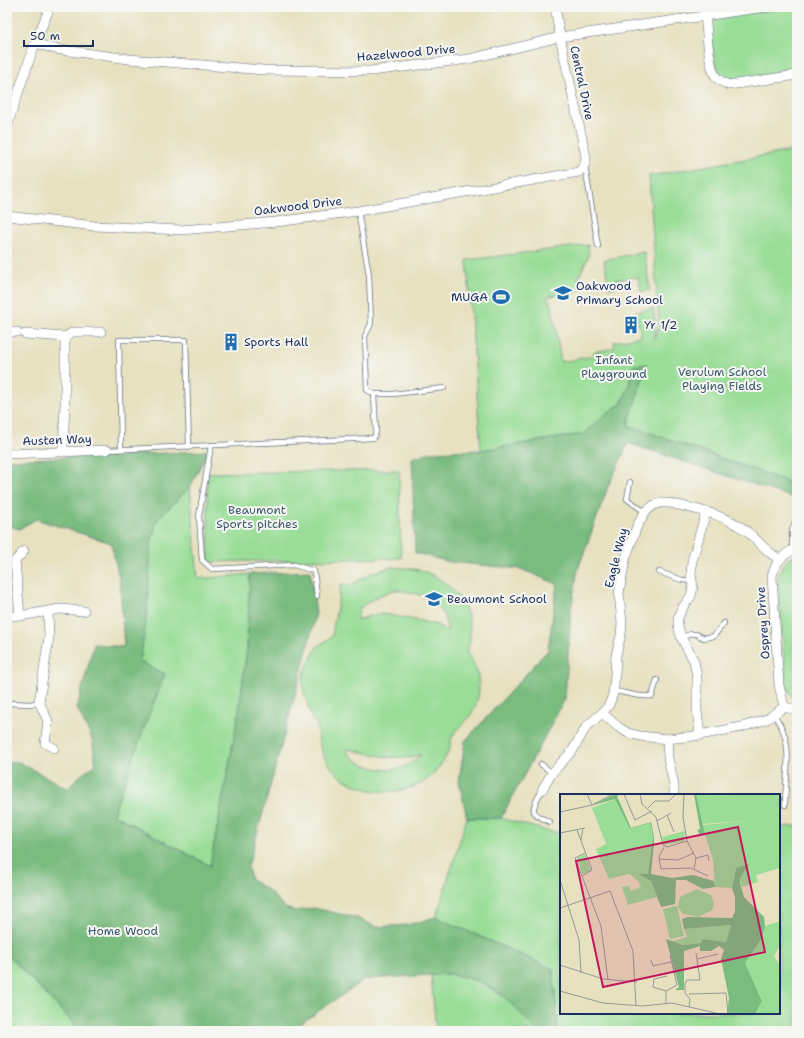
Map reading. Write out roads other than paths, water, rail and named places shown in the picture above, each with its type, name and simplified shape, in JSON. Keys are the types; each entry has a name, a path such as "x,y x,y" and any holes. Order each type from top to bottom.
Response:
{"street":[{"path":"7,126 35,43 50,7"},
{"name":"Central Drive","path":"555,7 586,157 585,164"},
{"name":"Hazelwood Drive","path":"35,43 55,49 115,57 247,69 371,71 469,59 560,37 765,7"},
{"path":"705,15 711,65 715,76 722,82 729,85 797,75"},
{"name":"Oakwood Drive","path":"7,216 95,226 181,230 276,222 358,211 578,172 585,164"},
{"path":"16,333 65,337 72,332 101,332"},
{"path":"63,452 65,337"},
{"name":"Austen Way","path":"7,454 107,450"},
{"path":"645,512 654,505 669,503 720,515 732,521 750,534 769,553 778,559 795,549"},
{"name":"Eagle Way","path":"542,790 552,773 573,750 586,727 609,705 613,690 616,655 622,623 619,593 625,560 637,526 645,512"},
{"path":"700,735 697,716 697,677 694,661 681,637 678,626 678,618 683,607 691,596 693,587 691,574 692,561 706,512"},
{"path":"20,616 11,560 24,551"},
{"name":"Osprey Drive","path":"778,559 774,567 772,584 779,685 784,707"},
{"path":"7,616 20,616 60,609 84,611"},
{"path":"48,612 49,637 39,702 48,721 45,743 54,748"},
{"path":"602,713 618,727 628,733 666,739 700,735 742,727 767,719 784,707 797,710"},
{"path":"666,739 668,758 674,785 674,794"}],"lane":[{"path":"585,164 598,246"},
{"path":"358,211 369,275 371,324 364,336 367,390 374,394 393,394 444,388"},
{"path":"121,449 119,340 186,340 189,447"},
{"path":"107,450 374,438 376,431 374,394"},
{"path":"211,446 199,516 202,560 212,569 294,565 314,571 317,596"},
{"path":"630,482 627,499 645,512"},
{"path":"795,549 792,531 797,516"},
{"path":"659,572 682,580 692,581"},
{"path":"681,637 691,634 696,634 704,638 714,636 724,623"},
{"path":"613,690 644,698 652,696 657,680"},
{"path":"7,703 31,704 39,702"},
{"path":"774,714 784,732 787,743 788,756 785,805"},
{"path":"541,764 552,773"},
{"path":"542,790 533,807 534,813 536,816 550,822"}],"place":[{"name":"Oakwood Primary School","path":"563,293"},
{"name":"MUGA","path":"501,297"},
{"name":"Yr 1/2","path":"631,325"},
{"name":"Sports Hall","path":"231,342"},
{"name":"Beaumont School","path":"434,599"}],"park label":[{"name":"Infant Playground","path":"614,367"},
{"name":"Verulum School Playing Fields","path":"722,379"},
{"name":"Beaumont Sports pitches","path":"257,517"},
{"name":"Home Wood","path":"123,931"}]}
